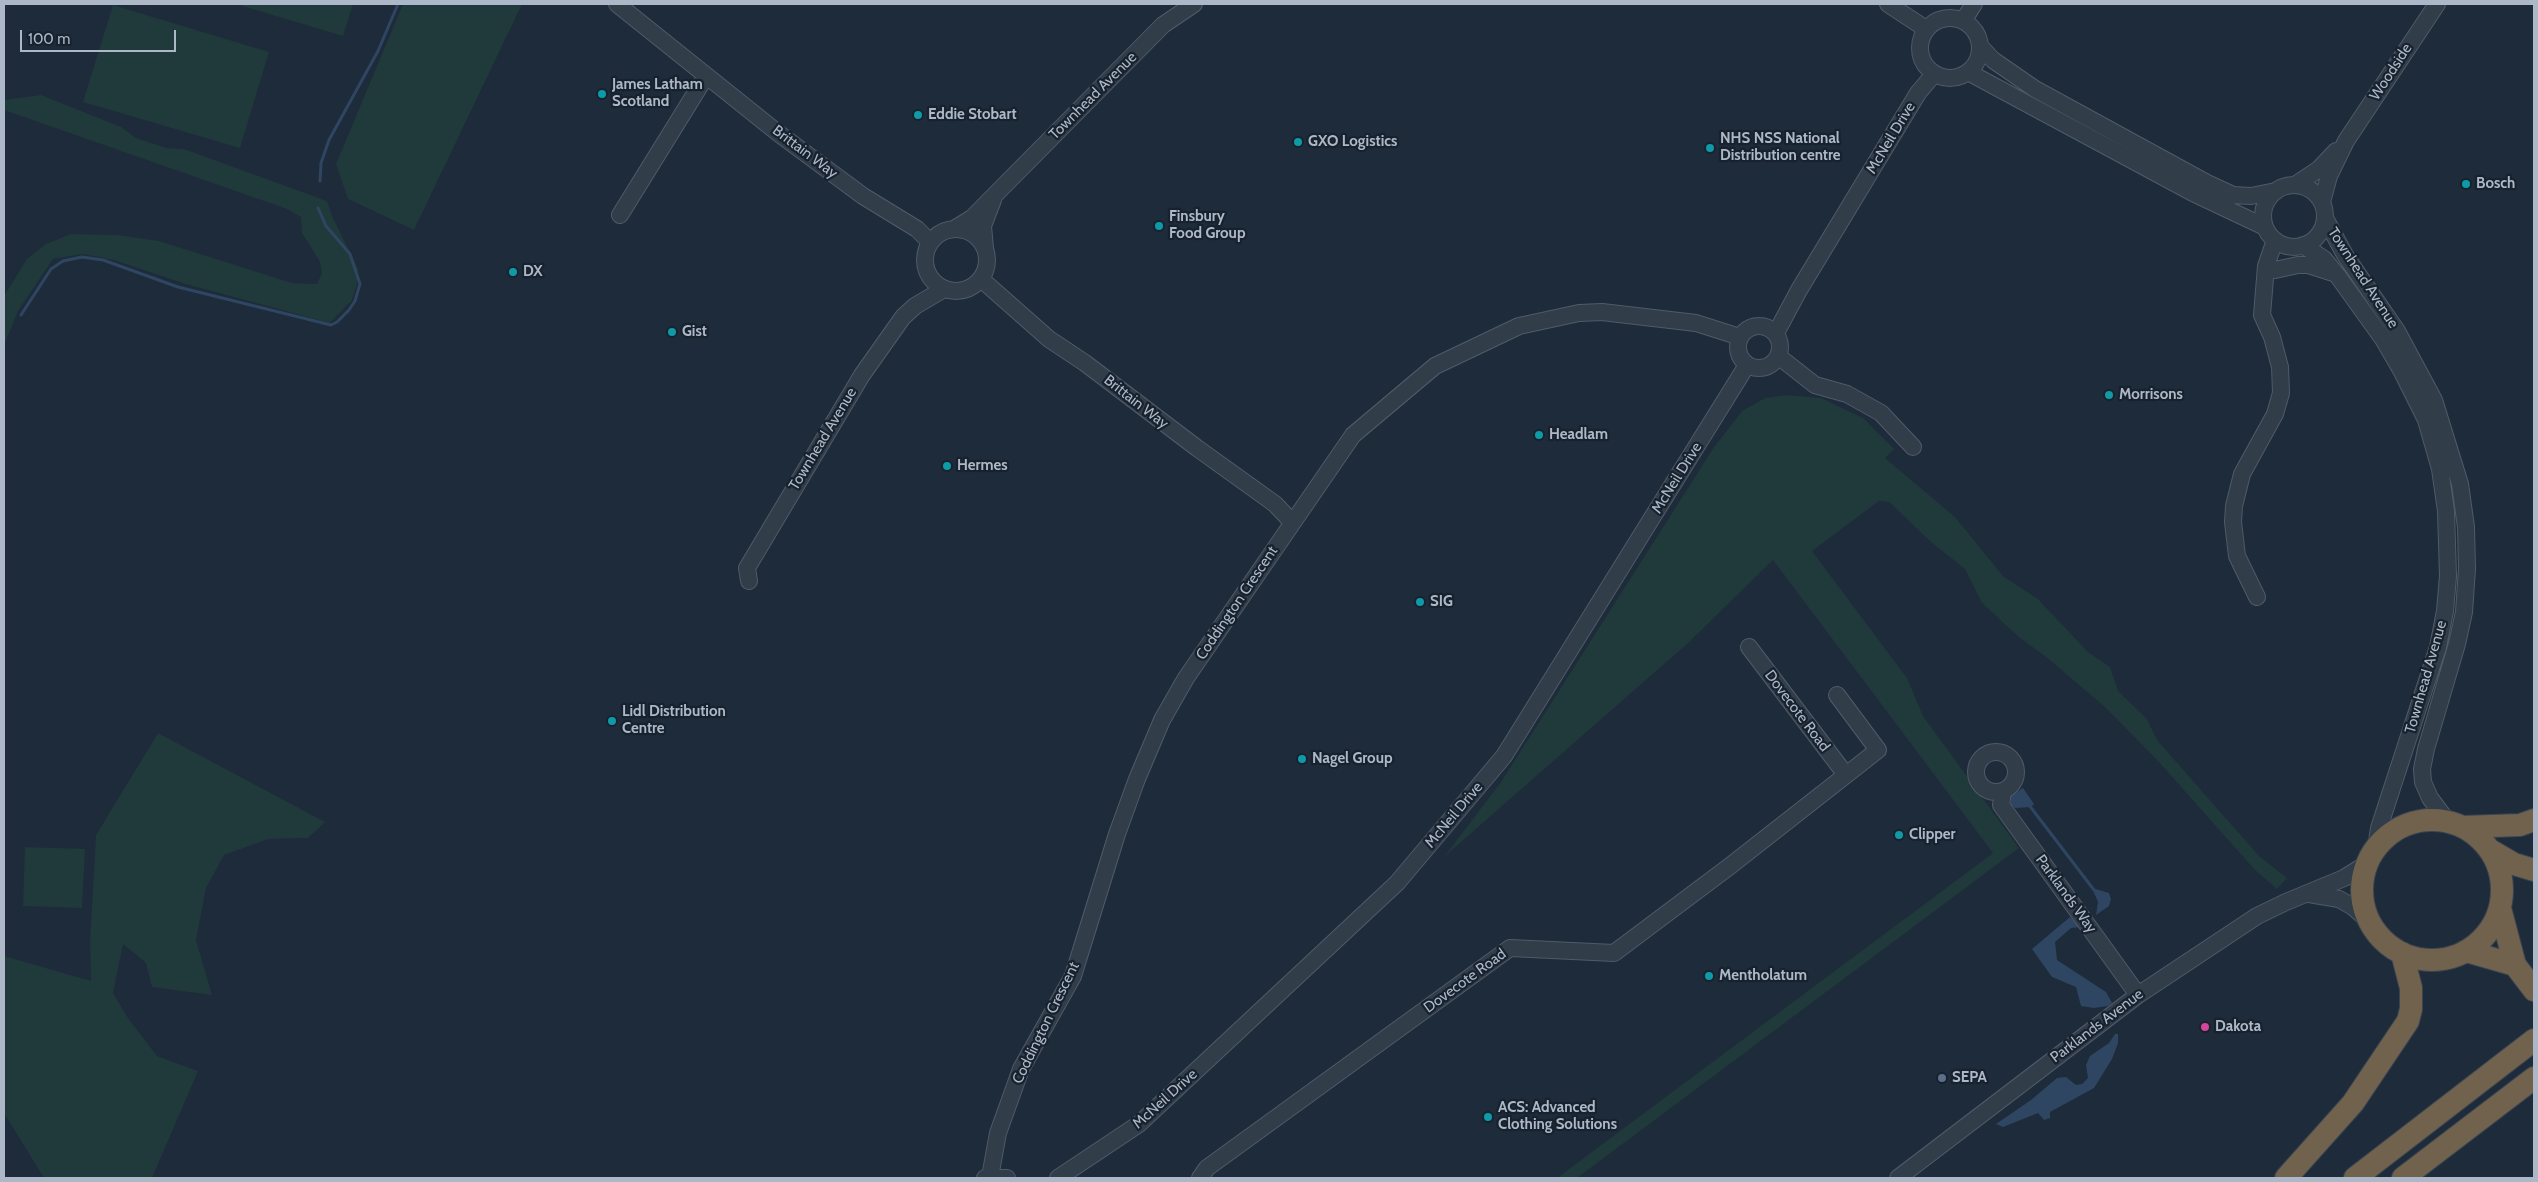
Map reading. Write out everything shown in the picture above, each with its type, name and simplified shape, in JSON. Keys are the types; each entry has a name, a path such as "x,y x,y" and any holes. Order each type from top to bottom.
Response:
{"highway":[{"path":"2500,908 2487,933 2466,951 2454,956 2434,959 2414,957 2402,953 2383,940 2370,922 2362,893 2372,855 2385,838 2408,824 2421,821 2456,824 2520,825 2534,820"},
{"path":"2456,824 2483,841 2490,850 2501,878 2500,908 2515,965 2534,990"},
{"path":"2490,850 2514,864 2534,870"},
{"path":"2466,951 2515,965"},
{"path":"2286,1178 2354,1103 2408,1021 2411,1009 2411,988 2402,953"},
{"path":"2355,1178 2534,1040"},
{"path":"2403,1178 2534,1078"}],"street":[{"name":"Brittain Way","path":"617,4 706,76 849,186 917,229 930,242"},
{"name":"Townhead Avenue","path":"954,228 972,218 1163,25 1194,4"},
{"path":"1888,4 1926,29"},
{"path":"1963,21 1974,4"},
{"name":"Woodside","path":"2323,210 2329,176 2346,141 2437,4"},
{"path":"1980,46 1979,56 1968,72 1951,78 1934,74 1921,58 1921,38 1926,29 1943,19 1963,21 1974,31 1980,46 1993,60 2035,89 2233,195 2251,196 2295,185 2311,190 2323,210 2318,235 2299,246 2264,284"},
{"path":"1968,72 2270,234 2284,245 2299,246"},
{"name":"McNeil Drive","path":"1776,333 1799,290 1918,93 1934,74"},
{"path":"620,215 706,76"},
{"name":"Woodside","path":"2295,185 2319,169 2346,141"},
{"path":"2257,597 2238,556 2233,522 2234,506 2242,474 2276,414 2281,392 2280,367 2272,337 2262,315 2270,234 2264,207 2276,191"},
{"name":"Townhead Avenue","path":"985,249 983,226 996,193"},
{"name":"Townhead Avenue","path":"2323,210 2345,255 2397,331 2434,400 2460,484 2466,527 2467,569 2464,612 2457,644 2426,748 2422,769 2423,782 2430,798 2456,824"},
{"path":"954,228 973,234 985,249 986,267 981,279 970,288 962,291 944,289 930,277 924,260 930,242 936,235 954,228"},
{"name":"Townhead Avenue","path":"2299,246 2324,259 2337,275 2383,339 2426,420 2440,469 2449,536 2446,611 2438,647 2372,855"},
{"path":"2275,270 2308,265 2337,275"},
{"name":"Townhead Avenue","path":"749,581 747,568 830,426 890,334 915,306 930,277"},
{"name":"Brittain Way","path":"981,279 1049,339 1085,363 1197,448 1275,504 1292,522"},
{"name":"Townhead Avenue","path":"915,306 944,289"},
{"name":"Coddington Crescent","path":"988,1177 998,1133 1021,1069 1073,976 1117,834 1161,723 1186,678 1353,435 1435,366 1506,331 1579,313 1602,312 1696,323 1740,337"},
{"path":"1759,325 1766,327 1776,333 1780,344 1778,356 1774,362 1762,368 1747,365 1741,358 1738,348 1740,337 1748,328 1759,325"},
{"path":"1778,356 1815,385 1847,394 1881,414 1913,447"},
{"name":"McNeil Drive","path":"1058,1178 1139,1124 1397,883 1504,756 1747,365"},
{"name":"Dovecote Road","path":"1749,647 1846,775"},
{"name":"Dovecote Road","path":"1200,1178 1208,1168 1510,948 1614,953 1878,750 1837,695"},
{"name":"Parklands Way","path":"2003,792 2001,805 2138,995"},
{"name":"Parklands Avenue","path":"1898,1178 2138,995 2257,916 2344,878 2372,855"},
{"name":"Parklands Avenue","path":"2309,894 2339,899 2353,907 2370,922"},
{"path":"988,1177 1007,1178"}],"green space":[{"path":"236,4 353,4 343,36"},
{"path":"403,4 522,4 414,230 348,199 336,164"},
{"path":"113,5 269,52 240,148 83,102"},
{"path":"41,95 121,127 136,138 166,148 184,149 327,201 332,216 358,269 357,284 352,300 330,323 186,284 114,260 83,254 53,259 18,311 4,345 4,296 27,259 46,244 71,234 118,235 159,241 292,283 317,284 322,273 320,262 302,233 301,217 287,209 4,110 4,100"},
{"path":"1787,395 1821,398 1863,418 1894,449 1885,458 1955,517 2003,576 2038,599 2088,652 2110,667 2118,691 2147,719 2157,740 2259,856 2287,878 2277,889 2254,869 2158,761 2105,707 2046,657 2020,638 1982,603 1965,569 1931,542 1889,502 1879,501 1812,551 1907,678 1923,716 2019,848 1577,1178 1557,1178 1993,853 1773,560 1687,644 1444,857 1501,782 1714,447 1742,411 1765,398"},
{"path":"158,733 325,822 308,838 268,839 224,855 206,888 196,940 212,995 152,987 146,963 123,944 113,993 128,1018 157,1056 198,1071 152,1178 44,1178 4,1113 4,956 91,981 90,941 96,835"},
{"path":"25,847 85,849 82,908 23,906"}],"water":[{"path":"2023,788 2034,804 2031,807 2015,808 2011,804 2010,796"},
{"path":"2092,888 2109,893 2111,899 2109,906 2096,915 2098,902"},
{"path":"2070,917 2080,927 2071,928 2055,942 2057,960 2106,992 2112,1003 2108,1006 2094,1008 2081,1006 2076,987 2052,977 2032,949"},
{"path":"2115,1034 2118,1034 2118,1043 2112,1059 2094,1088 2050,1112 2050,1118 2044,1120 2038,1113 2003,1127 1996,1124 2031,1100 2057,1078 2066,1077 2076,1085 2082,1084 2088,1078 2086,1065 2090,1056 2109,1043"}],"waterway":[{"path":"320,181 321,163 329,140 378,51 398,4"},
{"path":"21,315 51,269 63,261 82,257 103,260 178,287 331,325 337,322 349,310 355,301 360,284 350,254 326,226 318,208"},
{"path":"2029,805 2094,890"}],"place":[{"name":"James Latham Scotland","path":"602,94"},
{"name":"Eddie Stobart","path":"918,115"},
{"name":"GXO Logistics","path":"1298,142"},
{"name":"NHS NSS National Distribution centre","path":"1710,148"},
{"name":"Bosch","path":"2466,184"},
{"name":"Finsbury Food Group","path":"1159,226"},
{"name":"DX","path":"513,272"},
{"name":"Gist","path":"672,332"},
{"name":"Morrisons","path":"2109,395"},
{"name":"Headlam","path":"1539,435"},
{"name":"Hermes","path":"947,466"},
{"name":"SIG","path":"1420,602"},
{"name":"Lidl Distribution Centre","path":"612,721"},
{"name":"Nagel Group","path":"1302,759"},
{"name":"Clipper","path":"1899,835"},
{"name":"Mentholatum","path":"1709,976"},
{"name":"Dakota","path":"2205,1027"},
{"name":"SEPA","path":"1942,1078"},
{"name":"ACS: Advanced Clothing Solutions","path":"1488,1117"}]}
